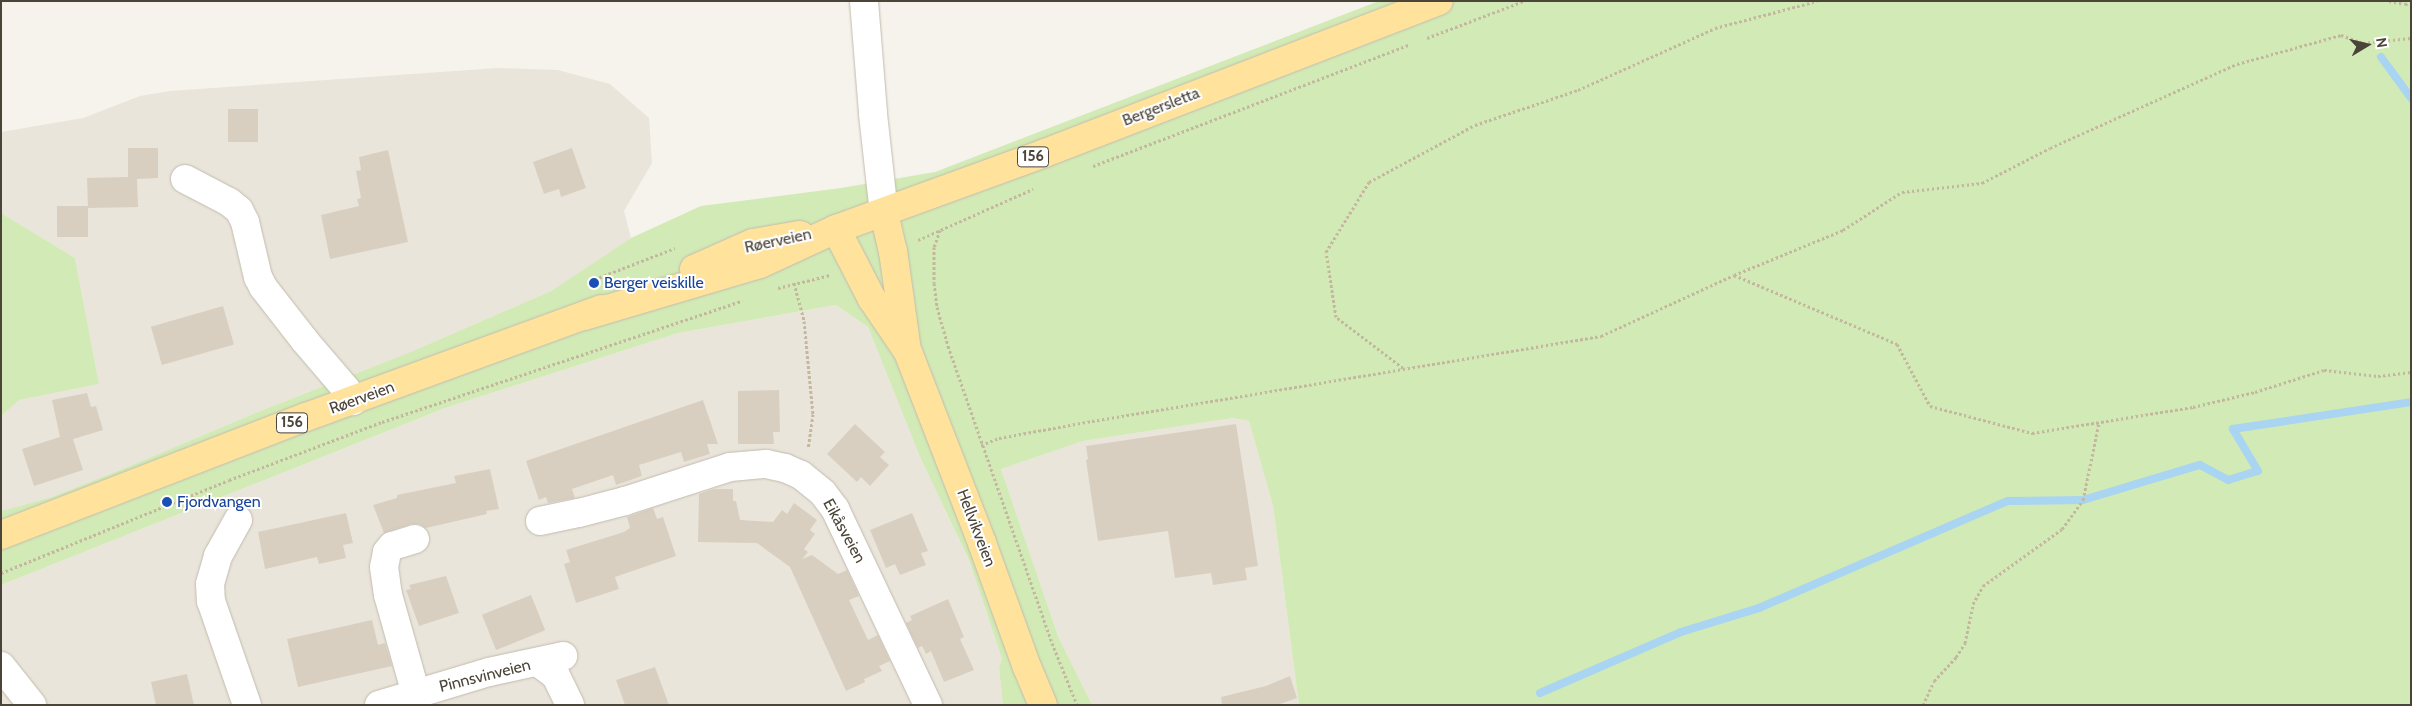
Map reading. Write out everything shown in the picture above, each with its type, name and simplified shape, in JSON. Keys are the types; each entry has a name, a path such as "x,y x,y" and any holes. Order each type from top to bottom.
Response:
{"main road":[{"name":"Bergersletta","path":"884,213 1439,1"},
{"name":"Røerveien","path":"1,535 353,401 584,316 753,243 836,229 884,213"},
{"name":"Hellvikveien","path":"884,213 893,251 908,352 1043,705"},
{"name":"Hellvikveien","path":"836,229 872,300 908,352"}],"street":[{"path":"864,1 872,114 884,213"},
{"path":"185,179 229,202 238,210 249,236 255,266 261,282 305,341 346,389 353,401"},
{"name":"Eikåsveien","path":"540,521 616,503 730,467 766,464 785,468 801,475 823,493 835,509 928,705"},
{"path":"238,520 218,556 210,584 211,601 247,705"},
{"path":"401,700 384,567 387,552 392,546 415,539"},
{"name":"Pinnsvinveien","path":"401,700 489,672 551,659 556,676 570,705"},
{"path":"1,666 32,705"}],"path":[{"path":"1422,40 1524,1"},
{"path":"1404,369 1336,317 1326,252 1369,182 1475,126 1578,90 1715,28 1817,1"},
{"path":"2389,1 2405,4 2411,3"},
{"path":"981,444 999,438 1092,421 1601,336 1734,275 1843,230 1902,192 1982,183 2050,148 2237,64 2341,35 2363,43 2411,38"},
{"path":"1090,167 1412,43"},
{"path":"917,241 1034,188"},
{"path":"940,229 934,247 934,283 937,307 948,346 1052,643 1078,705"},
{"path":"588,282 677,247"},
{"path":"777,289 830,275"},
{"path":"1734,275 1897,344 1930,406 2032,433 2193,407 2256,392 2324,370 2378,376 2411,372"},
{"path":"794,283 804,321 814,414 810,441 801,475"},
{"path":"1,573 229,480 382,422 750,298"},
{"path":"1923,705 1934,681 1956,657 1965,643 1974,604 1983,586 2062,529 2083,500 2099,423"}],"shaded area":[{"path":"498,68 558,70 610,84 649,118 652,163 624,211 631,238 551,291 413,351 253,414 52,497 1,511 1,416 18,400 99,384 75,258 1,213 1,132 83,118 140,96 170,91"},
{"path":"836,305 868,327 920,457 969,560 1002,659 999,668 1003,705 1,705 1,585 445,408 678,333"},
{"path":"1233,418 1249,421 1273,506 1299,705 1092,705 1058,636 1001,469 1083,441"}],"green space":[{"path":"1379,1 2411,1 2411,705 1299,705 1273,506 1249,421 1233,418 1083,441 1001,469 1058,636 1092,705 1003,705 999,668 1002,659 969,560 920,457 868,327 836,305 678,333 445,408 1,585 1,511 52,497 125,468 253,414 413,351 551,291 631,238 701,206 841,188 935,172"},
{"path":"1,213 75,258 99,384 19,400 1,416"}],"building":[{"path":"228,109 258,109 258,142 228,142"},
{"path":"128,148 158,148 158,178 137,179 138,207 88,208 87,178 128,177"},
{"path":"572,148 586,188 561,197 559,189 544,194 533,162"},
{"path":"388,150 408,242 330,259 321,215 359,206 357,199 361,198 356,171 361,170 359,157"},
{"path":"57,206 88,206 88,237 57,237"},
{"path":"223,306 234,344 162,365 151,327"},
{"path":"779,390 780,432 773,432 774,444 738,444 738,391"},
{"path":"87,393 91,407 96,406 103,430 73,439 83,470 34,486 22,449 60,437 52,400"},
{"path":"703,400 718,444 707,444 710,454 684,462 681,452 639,465 642,476 616,485 613,475 572,489 575,498 548,503 546,497 539,500 526,461"},
{"path":"855,424 885,452 880,457 889,465 870,486 861,477 857,482 827,454"},
{"path":"1236,424 1258,566 1245,568 1247,580 1213,585 1211,573 1175,578 1168,531 1098,541 1086,460 1088,459 1086,446"},
{"path":"490,469 499,509 486,511 487,514 426,528 419,524 411,524 384,533 373,505 397,498 397,495 456,483 454,476"},
{"path":"714,489 733,489 733,501 736,501 740,520 773,522 782,510 787,514 794,503 817,520 810,530 815,534 804,549 808,552 802,559 812,555 838,574 847,570 859,596 849,600 868,640 878,635 890,661 879,666 882,671 864,679 865,682 846,691 790,567 757,543 698,542 699,494"},
{"path":"653,508 657,519 663,517 676,556 615,577 619,589 576,603 564,564 570,562 566,550 624,532 630,528 627,517"},
{"path":"346,513 353,543 343,545 346,558 319,564 317,557 265,569 258,532"},
{"path":"912,513 928,551 921,553 926,565 900,575 895,564 886,568 870,530"},
{"path":"446,576 459,613 419,626 406,590 411,589 409,585"},
{"path":"531,595 545,630 496,650 482,615"},
{"path":"948,599 964,637 960,639 974,670 944,682 931,651 926,654 922,646 918,648 906,623 912,620 910,616"},
{"path":"372,620 378,645 385,643 392,666 298,687 287,639"},
{"path":"655,667 669,705 625,705 616,680"},
{"path":"187,674 194,705 156,705 151,682"},
{"path":"1290,676 1297,698 1277,705 1222,705 1221,697 1266,686"}],"waterway":[{"path":"2381,57 2411,98"},
{"path":"1540,693 1681,632 1759,608 2008,501 2083,500 2200,465 2228,480 2258,471 2233,429 2411,402"}],"place":[{"name":"Berger veiskille","path":"594,283"},
{"name":"Fjordvangen","path":"167,502"}]}
